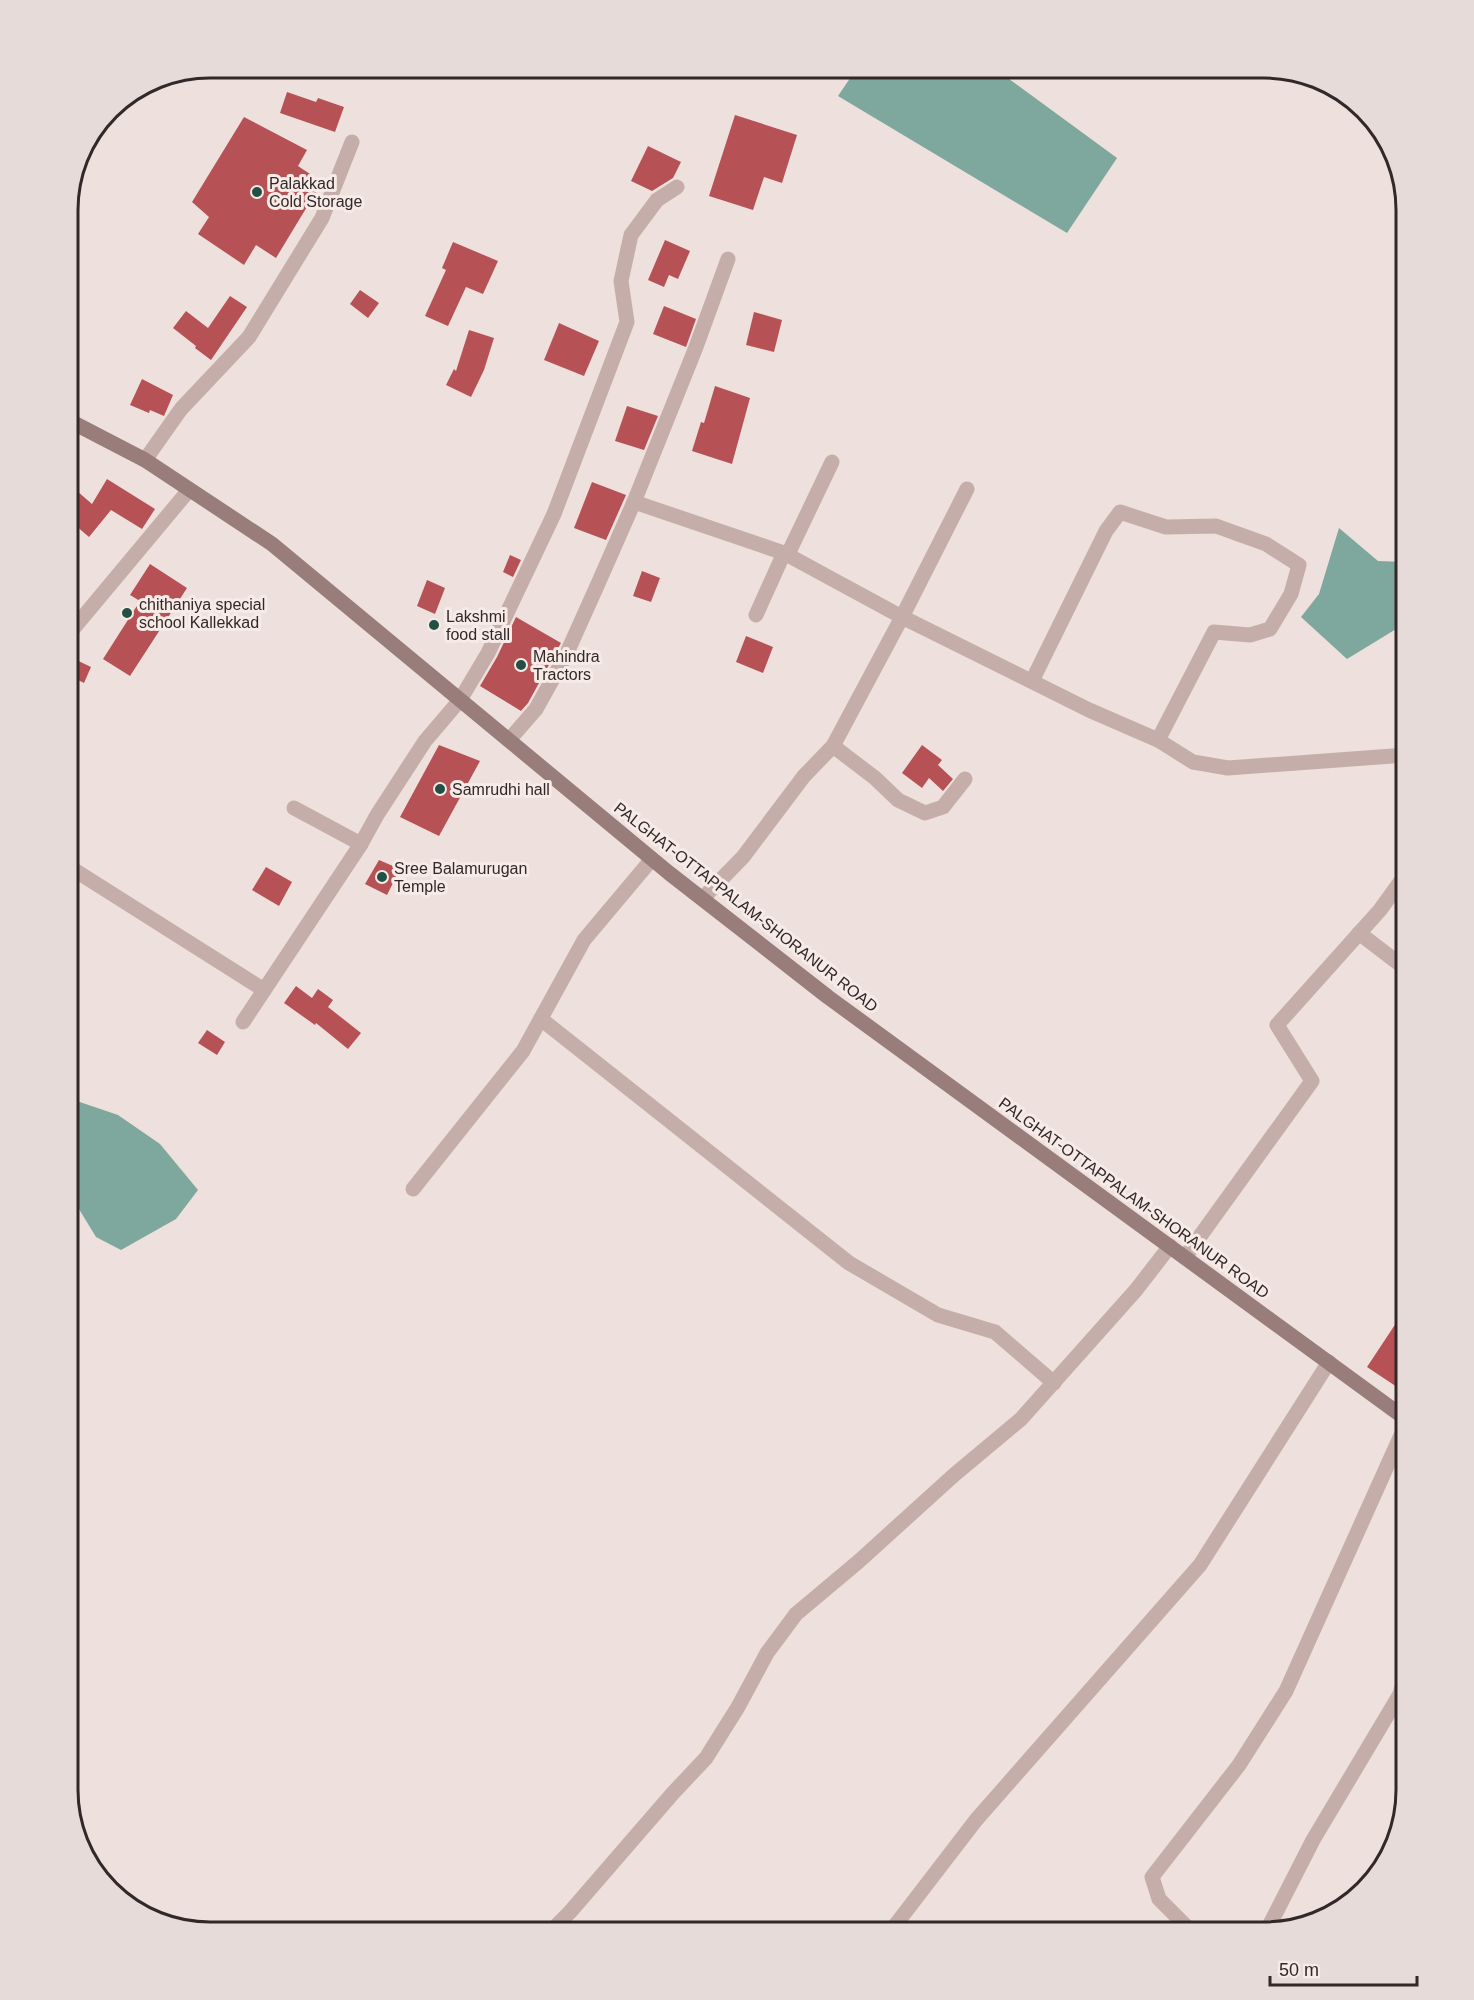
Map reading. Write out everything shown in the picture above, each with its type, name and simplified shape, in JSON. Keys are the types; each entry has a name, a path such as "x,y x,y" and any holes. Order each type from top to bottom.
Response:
{"main road":[{"name":"PALGHAT-OTTAPPALAM-SHORANUR ROAD","path":"78,425 145,460 272,544 652,859 828,997 1396,1411"}],"street":[{"path":"145,460 181,409 249,337 322,218 352,142"},
{"path":"243,1022 362,844 377,814 425,741 460,700 488,653 554,514 627,322 621,281 631,235 657,200 677,187"},
{"path":"509,740 536,709 566,655 634,502 696,347 728,259"},
{"path":"756,615 832,462"},
{"path":"704,898 743,857 804,776 833,746 968,489"},
{"path":"78,623 189,490"},
{"path":"634,502 786,553 902,617 1089,710 1158,740 1193,762 1228,768 1396,756"},
{"path":"1032,681 1106,531 1120,512 1166,527 1216,526 1266,544 1299,566 1291,594 1270,629 1250,636 1214,632 1158,740"},
{"path":"833,746 875,778 898,800 925,813 943,807 965,779"},
{"path":"294,808 362,844"},
{"path":"412,1189 523,1051 584,940 652,859"},
{"path":"78,872 264,990"},
{"path":"1185,1257 1312,1081 1277,1025 1396,888"},
{"path":"1359,933 1396,961"},
{"path":"541,1019 849,1263 938,1315 995,1332 1054,1383"},
{"path":"560,1922 659,1808 706,1758 738,1707 767,1653 796,1614 1021,1419 1136,1290 1170,1246"},
{"path":"898,1922 976,1820 1200,1565 1329,1362"},
{"path":"1182,1922 1159,1899 1152,1877 1239,1765 1286,1691 1396,1448"},
{"path":"1271,1922 1312,1840 1396,1701"}],"water":[{"path":"850,78 1008,78 1117,158 1067,233 838,96"},
{"path":"1339,528 1378,561 1396,562 1396,629 1347,659 1301,617 1319,594"},
{"path":"78,1101 118,1115 160,1144 198,1190 176,1219 121,1250 96,1237 78,1207"}],"building":[{"path":"287,92 316,102 318,98 344,107 335,132 280,113"},
{"path":"735,115 797,135 782,183 764,177 753,210 709,196"},
{"name":"Palakkad Cold Storage","path":"244,117 307,150 298,166 322,182 276,258 256,245 244,265 198,234 209,217 192,202"},
{"path":"648,146 681,162 673,178 652,191 631,181"},
{"path":"665,240 690,251 678,279 669,275 664,287 648,280"},
{"path":"453,242 498,261 483,294 466,287 448,326 425,316 446,270 442,268"},
{"path":"360,290 379,303 368,318 350,304"},
{"path":"230,296 247,307 211,360 173,328 186,311 208,328"},
{"path":"664,306 696,319 686,347 653,334"},
{"path":"754,312 782,320 774,352 746,345"},
{"path":"559,323 599,341 584,376 544,360"},
{"path":"469,330 494,338 484,370 471,397 446,385 454,369 456,371"},
{"path":"142,379 173,395 164,416 130,405"},
{"path":"715,386 750,398 732,464 692,451 701,422 704,423"},
{"path":"627,406 658,416 644,450 615,441"},
{"path":"107,479 155,509 142,529 111,510 89,537 78,528 78,492 92,504"},
{"path":"592,482 626,495 606,540 574,528"},
{"path":"510,555 521,560 513,577 503,572"},
{"path":"150,564 187,588 130,676 103,659 140,601 130,595"},
{"path":"642,571 660,578 651,602 633,596"},
{"path":"427,580 445,588 435,614 417,606"},
{"name":"Mahindra Tractors","path":"516,617 561,643 528,703 521,711 480,686"},
{"path":"746,636 773,647 763,673 736,662"},
{"path":"78,661 91,667 84,683 78,680"},
{"name":"Samrudhi hall","path":"439,745 480,761 439,836 400,817"},
{"path":"922,745 942,760 938,765 953,779 943,791 929,778 922,788 902,773"},
{"name":"Sree Balamurugan Temple","path":"379,860 400,869 387,895 365,884"},
{"path":"266,867 292,882 279,906 252,890"},
{"path":"296,986 312,998 318,989 333,1000 328,1007 361,1033 348,1049 316,1023 315,1025 284,1003"},
{"path":"207,1030 225,1042 217,1055 198,1043"},
{"path":"1396,1323 1396,1386 1367,1367"}],"place":[{"name":"Palakkad Cold Storage","path":"257,192"},
{"name":"chithaniya special school Kallekkad","path":"127,613"},
{"name":"Lakshmi food stall","path":"434,625"},
{"name":"Mahindra Tractors","path":"521,665"},
{"name":"Samrudhi hall","path":"440,789"},
{"name":"Sree Balamurugan Temple","path":"382,877"}]}
